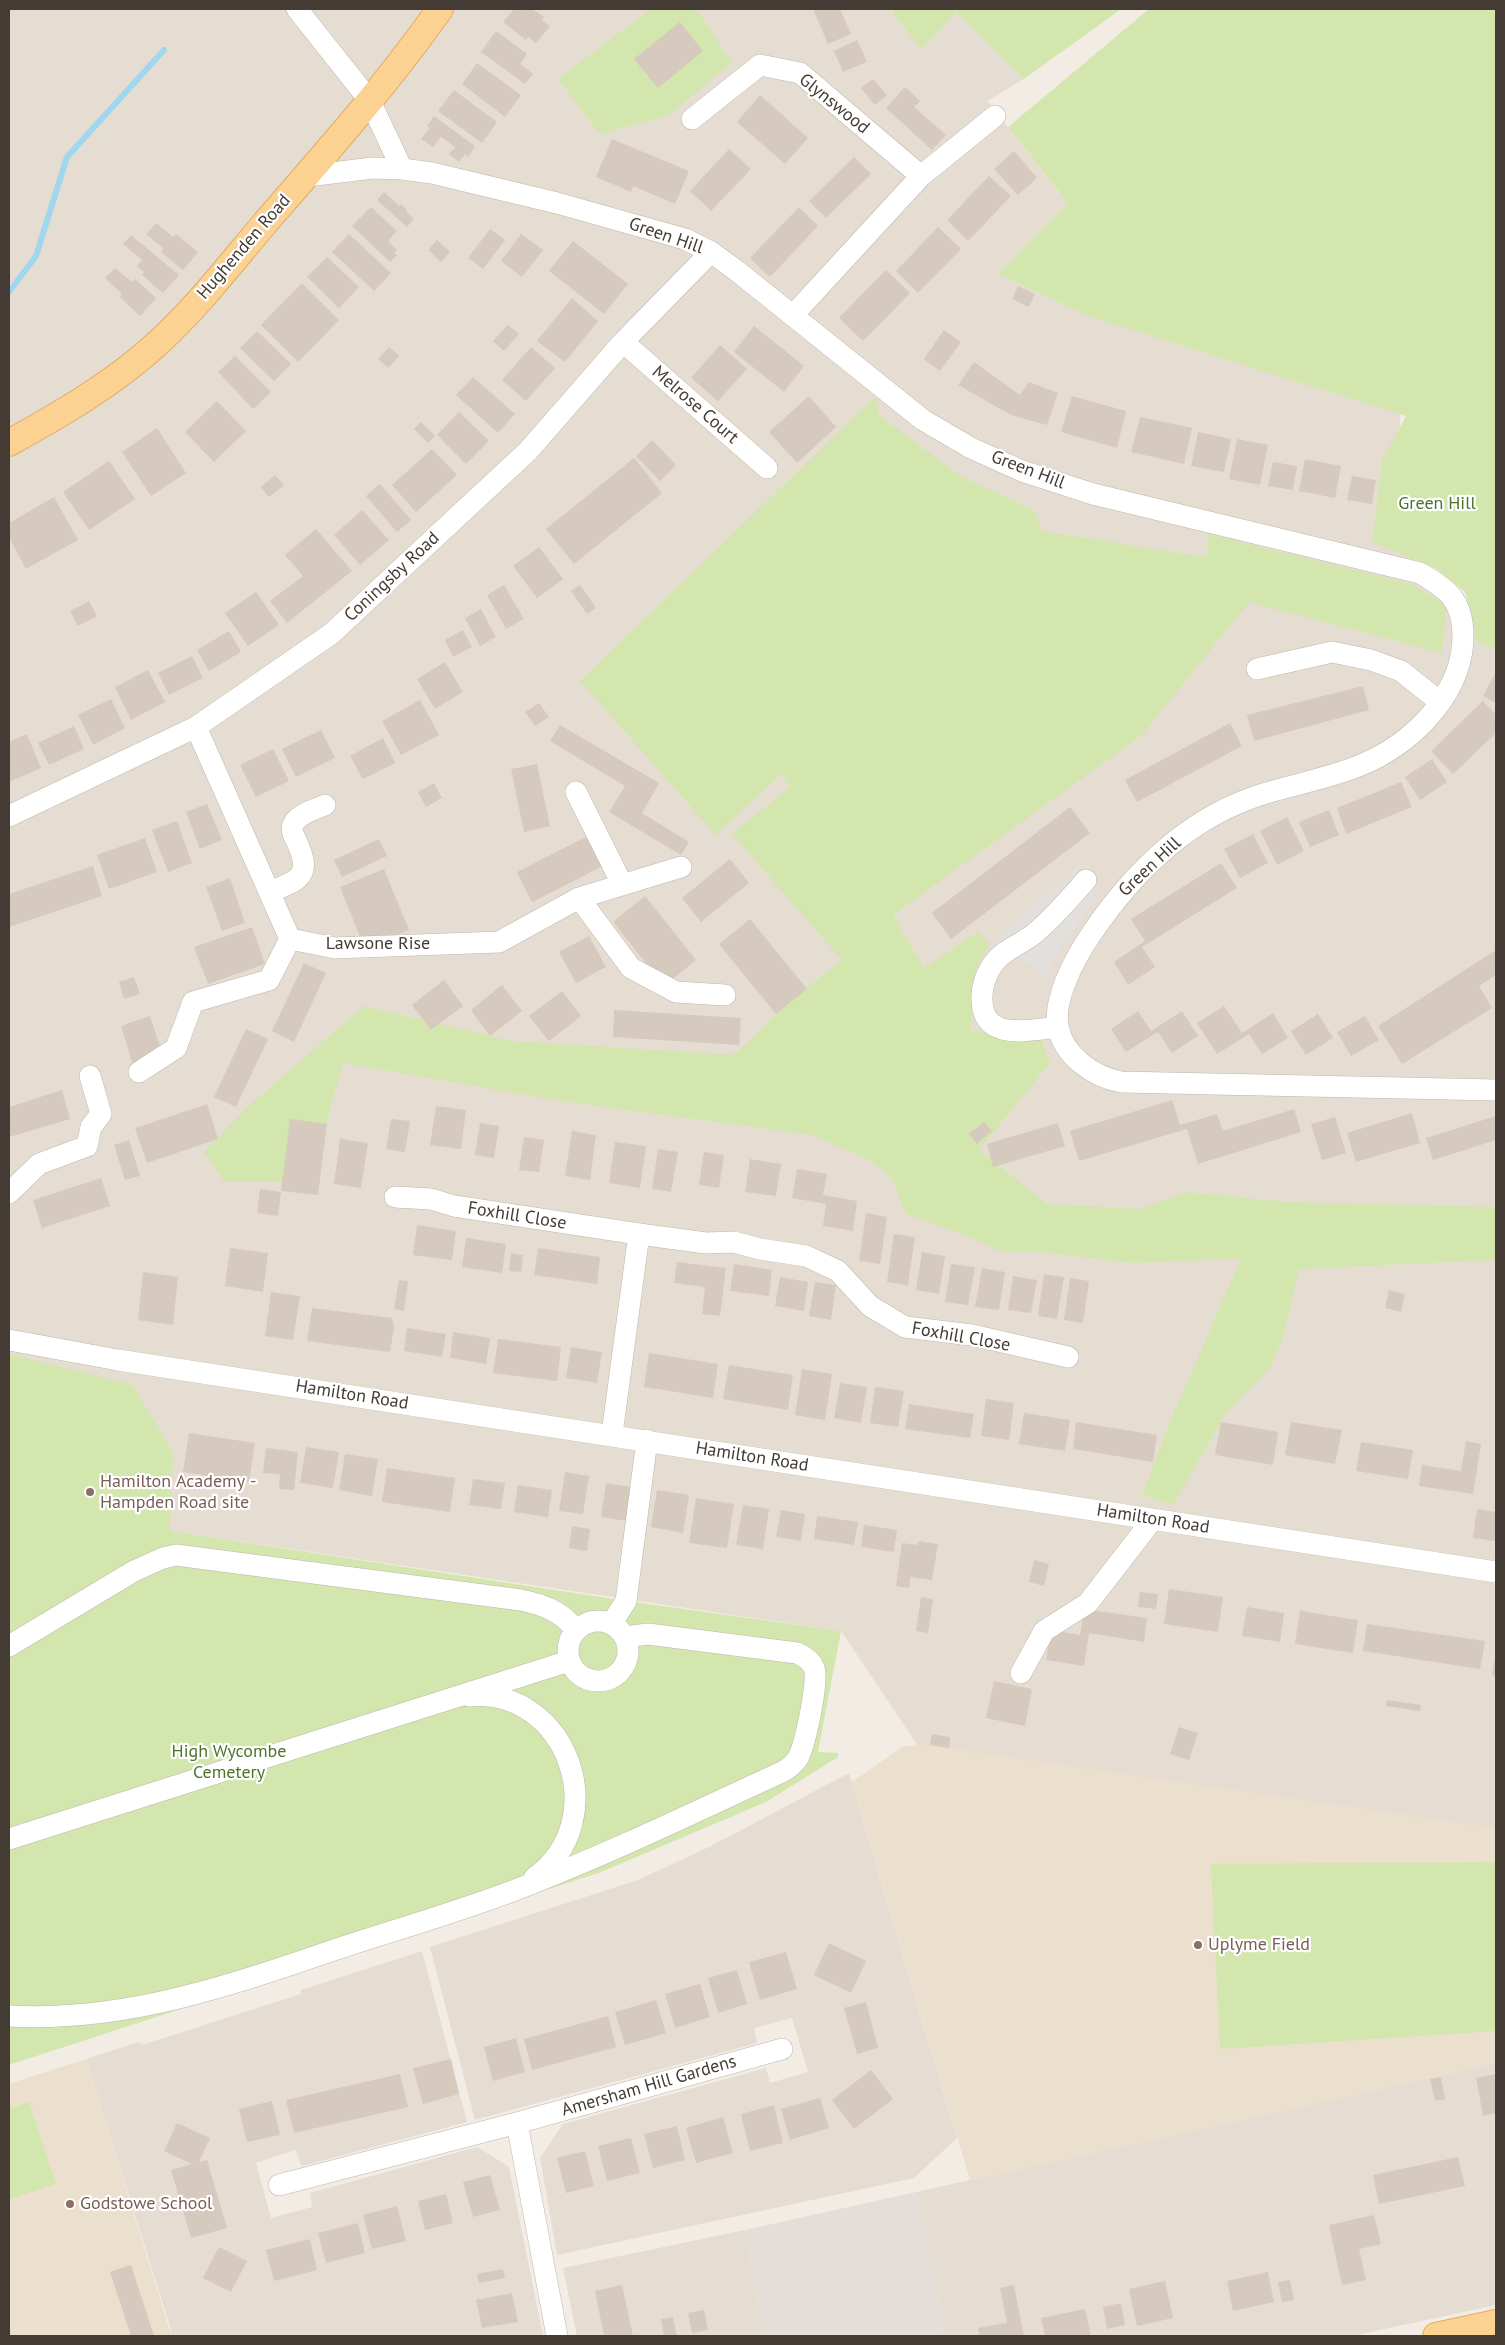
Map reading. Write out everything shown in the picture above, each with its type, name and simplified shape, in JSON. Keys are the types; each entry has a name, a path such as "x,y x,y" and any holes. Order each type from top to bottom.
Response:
{"main road":[{"name":"Hughenden Road","path":"9,443 117,376 159,342 307,176 370,101 440,9"},
{"path":"1436,2336 1496,2323"}],"street":[{"path":"297,9 370,101 402,169"},
{"name":"Glynswood","path":"692,118 760,65 800,73 921,176"},
{"path":"794,314 921,176 995,116"},
{"name":"Green Hill","path":"307,176 346,170 402,169 432,173 557,203 685,239 711,252 794,314 923,420 971,448 1022,470 1093,494 1420,573 1451,596 1460,611 1463,629 1463,652 1459,669 1440,702 1429,716 1405,739 1378,756 1348,771 1261,795 1211,816 1165,848 1128,884 1080,950 1064,986 1058,1010 1058,1027"},
{"name":"Coningsby Road","path":"9,816 196,727 331,634 528,451 623,342 711,252"},
{"name":"Melrose Court","path":"623,342 767,468"},
{"path":"1257,669 1332,652 1371,660 1401,671 1440,702"},
{"path":"139,1072 176,1048 193,1002 268,980 290,939 196,727"},
{"path":"576,792 622,884"},
{"path":"270,892 298,879 304,869 304,858 293,834 292,825 298,818 325,805"},
{"name":"Lawsone Rise","path":"290,939 335,948 499,942 579,898 681,868"},
{"path":"1086,880 1035,933 999,957 988,973 982,996 985,1018 990,1024 998,1029 1026,1030 1058,1027 1067,1046 1078,1061 1090,1072 1106,1080 1121,1082 1496,1090"},
{"path":"579,898 631,968 676,992 725,995"},
{"path":"9,1193 39,1164 87,1146 91,1127 101,1114 90,1076"},
{"name":"Foxhill Close","path":"394,1197 431,1199 454,1206 706,1243 734,1242 760,1249 806,1256 838,1271 870,1306 905,1327 972,1335 1068,1357"},
{"path":"612,1434 639,1234"},
{"name":"Hamilton Road","path":"9,1340 118,1360 612,1434 1496,1572"},
{"path":"9,2016 39,2018 92,2014 165,2002 254,1977 519,1889 784,1771 798,1759 809,1721 816,1676 810,1662 797,1653 618,1630 593,1621 576,1630 570,1637 567,1646 569,1661 576,1673 584,1679 603,1682 612,1679 625,1665 628,1656 618,1630 626,1601 647,1440"},
{"path":"1021,1673 1044,1631 1088,1603 1153,1518"},
{"path":"9,1646 134,1571 163,1558 176,1555 521,1600 554,1610 568,1620 576,1630"},
{"path":"9,1839 569,1661"},
{"path":"528,1712 524,1692 527,1682 539,1670"},
{"path":"454,1698 481,1695 514,1702 542,1720 563,1746 574,1777 576,1810 563,1846 546,1869 519,1889"},
{"path":"563,1846 569,1858 581,1863"},
{"name":"Amersham Hill Gardens","path":"279,2184 517,2123 782,2049"},
{"path":"517,2123 556,2336"}],"shaded area":[{"path":"9,9 891,9 896,18 922,48 956,11 1024,79 987,101 1068,203 999,274 1400,412 1403,546 1484,645 1496,650 1496,1833 936,1773 841,1631 170,1531 9,1618"},
{"path":"1076,870 1096,898 1059,950 1045,977 996,940"},
{"name":"Uplyme Field","path":"919,1744 1496,1828 1496,2063 970,2180 852,1782 902,1747"},
{"path":"849,1773 957,2138 914,2178 557,2255 540,2158 563,2124 766,2068 770,2083 808,2072 792,2018 754,2028 757,2043 475,2120 430,1947 638,1880 711,1846"},
{"path":"422,1951 467,2122 302,2166 295,2150 256,2163 271,2218 312,2207 310,2193 477,2147 509,2167 543,2336 173,2336 86,2059 139,2042 142,2045 301,1994 301,1990"},
{"name":"Godstowe School","path":"86,2059 173,2336 9,2336 9,2084"},
{"path":"1496,2063 1496,2305 1352,2336 945,2336 916,2192"},
{"path":"916,2192 945,2336 766,2336 745,2230"},
{"path":"745,2230 766,2336 577,2336 563,2268"}],"green space":[{"path":"651,9 695,9 707,24 731,63 668,116 600,134 558,79"},
{"path":"891,9 1121,9 1024,79 956,12 922,49 896,18"},
{"path":"1149,9 1496,9 1496,650 1476,641 1465,592 1435,568 1372,542 1382,461 1406,416 1088,316 998,274 1068,203 1008,127"},
{"path":"875,397 880,416 959,475 1035,511 1042,531 1204,557 1208,553 1208,534 1411,584 1447,605 1442,653 1249,602 1142,735 893,915 924,968 979,931 989,944 976,969 970,1030 1042,1040 1050,1063 979,1150 1047,1204 1141,1209 1186,1192 1288,1202 1496,1207 1496,1260 1299,1269 1282,1341 1270,1368 1226,1413 1173,1505 1142,1495 1173,1415 1241,1259 1132,1263 1042,1252 1002,1252 972,1238 906,1214 890,1175 868,1160 813,1135 560,1101 343,1063 310,1182 225,1182 204,1152 250,1105 364,1006 512,1041 734,1055 797,995 842,960 732,834 790,787 781,774 716,835 580,681"},
{"name":"High Wycombe Cemetery","path":"9,1354 133,1385 173,1454 170,1531 620,1600 841,1631 818,1752 838,1753 838,1757 766,1802 601,1872 9,2065"},
{"path":"1496,1862 1496,2031 1220,2049 1211,1864"},
{"path":"29,2102 56,2184 9,2199 9,2109"}],"building":[{"path":"514,9 532,9 544,17 542,20 550,26 536,43 528,37 526,40 503,22"},
{"path":"813,9 840,9 851,34 828,44"},
{"path":"680,22 703,51 658,88 634,59"},
{"path":"496,31 527,54 520,64 533,74 525,84 481,52"},
{"path":"857,40 867,62 843,72 834,51"},
{"path":"477,63 521,95 505,117 462,84"},
{"path":"873,79 887,95 875,105 861,88"},
{"path":"905,87 920,101 914,107 946,135 932,150 886,108"},
{"path":"454,90 497,122 482,143 438,111"},
{"path":"760,95 808,138 785,164 737,122"},
{"path":"434,116 475,146 468,157 465,154 459,162 449,154 455,147 441,137 433,147 421,139 430,128 427,126"},
{"path":"612,139 689,171 675,204 633,186 631,192 596,177"},
{"path":"729,149 751,169 711,211 690,191"},
{"path":"1014,151 1037,178 1018,195 994,169"},
{"path":"854,157 871,174 826,218 809,201"},
{"path":"989,176 1011,196 968,241 947,220"},
{"path":"384,192 399,206 401,204 414,219 407,227 377,200"},
{"path":"371,207 397,231 388,241 397,250 394,253 397,255 390,262 352,226"},
{"path":"799,207 818,226 770,277 750,258"},
{"path":"156,223 173,237 176,234 198,252 183,270 161,252 164,249 146,234"},
{"path":"938,227 961,249 918,293 896,271"},
{"path":"490,229 505,240 483,269 468,258"},
{"path":"349,234 391,273 374,291 332,252"},
{"path":"521,234 543,250 522,277 501,261"},
{"path":"131,235 179,275 163,293 142,275 144,272 137,266 142,260 123,244"},
{"path":"437,240 450,252 441,262 428,250"},
{"path":"573,241 628,284 604,314 549,271"},
{"path":"327,257 359,287 339,308 307,277"},
{"path":"115,268 132,282 135,279 156,298 140,316 120,297 122,294 105,278"},
{"path":"886,270 910,293 863,341 839,318"},
{"path":"302,283 339,320 298,362 261,325"},
{"path":"1018,286 1035,294 1029,307 1012,299"},
{"path":"572,298 598,321 565,362 537,341"},
{"path":"508,325 519,334 504,351 493,341"},
{"path":"754,326 804,366 784,392 734,352"},
{"path":"944,330 961,342 940,371 924,359"},
{"path":"257,331 291,364 274,381 240,348"},
{"path":"720,345 747,369 718,401 691,378"},
{"path":"389,347 399,356 388,368 378,359"},
{"path":"531,347 555,368 526,401 502,380"},
{"path":"235,356 271,392 253,409 218,372"},
{"path":"974,362 1020,395 1029,382 1058,393 1047,425 1011,415 958,385"},
{"path":"473,377 515,414 498,433 456,395"},
{"path":"809,396 836,427 797,463 769,432"},
{"path":"1072,396 1126,411 1117,448 1061,432"},
{"path":"217,401 246,431 214,462 185,432"},
{"path":"459,412 489,441 466,464 437,435"},
{"path":"1140,417 1192,428 1184,464 1131,452"},
{"path":"421,422 435,436 428,443 414,429"},
{"path":"157,428 186,473 151,496 122,452"},
{"path":"1198,432 1231,439 1224,472 1191,466"},
{"path":"1237,439 1268,445 1260,485 1229,479"},
{"path":"652,440 676,465 660,481 636,456"},
{"path":"432,449 457,475 416,512 392,485"},
{"path":"634,458 662,493 574,564 546,529"},
{"path":"1305,459 1341,466 1335,498 1299,491"},
{"path":"109,461 135,499 89,530 63,492"},
{"path":"1273,462 1297,466 1293,490 1268,486"},
{"path":"275,475 284,485 269,497 261,487"},
{"path":"1352,476 1376,480 1372,504 1347,500"},
{"path":"380,484 411,520 397,532 366,496"},
{"path":"54,497 78,540 26,569 9,537 9,523"},
{"path":"362,510 389,540 360,565 334,535"},
{"path":"316,529 352,571 287,623 270,601 303,576 285,555"},
{"path":"539,547 563,579 537,598 513,566"},
{"path":"504,585 524,619 506,629 487,595"},
{"path":"580,585 596,608 587,614 571,591"},
{"path":"256,592 279,625 248,646 225,613"},
{"path":"89,601 97,616 78,626 70,611"},
{"path":"481,609 496,637 480,646 465,618"},
{"path":"463,630 472,647 453,657 445,640"},
{"path":"229,631 241,652 209,671 197,650"},
{"path":"192,656 203,678 169,695 158,673"},
{"path":"445,662 463,692 435,709 417,679"},
{"path":"148,670 165,702 131,720 115,687"},
{"path":"1496,672 1496,703 1483,696"},
{"path":"1363,686 1369,710 1254,741 1247,715"},
{"path":"111,699 125,728 93,745 78,715"},
{"path":"420,700 439,735 401,755 382,721"},
{"path":"1483,701 1496,715 1496,733 1453,774 1431,751"},
{"path":"539,703 549,717 535,726 525,712"},
{"path":"1230,723 1242,746 1137,802 1125,780"},
{"path":"560,725 659,783 642,813 689,842 681,855 609,812 625,786 550,741"},
{"path":"74,726 84,749 49,765 38,743"},
{"path":"321,730 335,758 296,777 282,749"},
{"path":"27,734 41,768 9,782 9,742"},
{"path":"383,738 395,763 363,779 350,756"},
{"path":"273,749 289,781 256,797 240,765"},
{"path":"1432,759 1447,782 1420,800 1405,777"},
{"path":"537,764 550,826 524,832 511,769"},
{"path":"1401,782 1412,807 1346,834 1337,808"},
{"path":"434,783 442,798 426,807 418,792"},
{"path":"207,804 222,840 200,849 186,812"},
{"path":"1070,807 1090,833 951,939 932,913"},
{"path":"1329,810 1339,835 1310,847 1299,822"},
{"path":"1287,817 1304,851 1277,865 1260,831"},
{"path":"177,821 192,863 168,872 152,830"},
{"path":"592,834 607,864 532,902 517,872"},
{"path":"1253,834 1268,863 1240,878 1224,849"},
{"path":"145,838 157,872 109,889 97,855"},
{"path":"379,839 387,856 342,877 334,860"},
{"path":"730,859 749,883 701,922 682,898"},
{"path":"1221,863 1237,888 1142,947 1155,967 1128,985 1114,962 1145,941 1131,919"},
{"path":"93,866 102,896 9,927 9,894"},
{"path":"384,869 409,930 365,949 340,887"},
{"path":"230,878 245,923 222,931 206,887"},
{"path":"645,896 696,960 664,986 613,922"},
{"path":"750,919 807,989 776,1014 719,944"},
{"path":"252,927 265,964 208,984 194,947"},
{"path":"589,936 606,967 576,983 559,952"},
{"path":"1496,950 1496,975 1479,986 1492,1008 1402,1064 1378,1026"},
{"path":"304,963 326,973 294,1042 272,1031"},
{"path":"134,977 140,994 124,999 119,982"},
{"path":"444,980 463,1006 431,1030 412,1005"},
{"path":"502,985 522,1011 490,1036 471,1010"},
{"path":"562,991 581,1016 549,1041 529,1016"},
{"path":"1224,1006 1242,1033 1273,1013 1288,1038 1262,1054 1249,1034 1217,1054 1197,1023"},
{"path":"614,1010 741,1018 739,1045 613,1037"},
{"path":"1138,1011 1151,1031 1182,1011 1198,1036 1172,1053 1158,1032 1126,1052 1111,1029"},
{"path":"1318,1014 1333,1038 1306,1055 1291,1031"},
{"path":"150,1016 164,1058 134,1068 121,1026"},
{"path":"1365,1016 1379,1040 1351,1056 1337,1032"},
{"path":"246,1029 268,1039 236,1107 214,1097"},
{"path":"62,1090 70,1119 9,1137 9,1107"},
{"path":"1172,1100 1180,1125 1217,1114 1223,1131 1294,1109 1301,1132 1198,1164 1187,1129 1079,1161 1070,1131"},
{"path":"207,1104 218,1139 147,1163 135,1128"},
{"path":"436,1106 466,1110 461,1149 430,1145"},
{"path":"1412,1113 1420,1143 1356,1162 1347,1133"},
{"path":"1496,1116 1496,1140 1433,1160 1426,1138"},
{"path":"1335,1117 1346,1153 1322,1160 1311,1124"},
{"path":"290,1119 327,1124 318,1195 281,1191"},
{"path":"391,1119 410,1121 405,1152 386,1149"},
{"path":"984,1122 992,1131 977,1144 969,1134"},
{"path":"480,1123 499,1126 494,1158 475,1155"},
{"path":"1058,1123 1065,1146 993,1167 987,1144"},
{"path":"572,1131 596,1135 590,1180 565,1176"},
{"path":"524,1137 544,1140 539,1172 519,1170"},
{"path":"340,1139 368,1143 361,1188 334,1184"},
{"path":"129,1140 140,1176 125,1180 114,1145"},
{"path":"615,1142 646,1146 640,1188 609,1183"},
{"path":"658,1149 678,1152 671,1192 652,1189"},
{"path":"704,1152 724,1155 719,1188 699,1185"},
{"path":"750,1159 781,1164 776,1196 745,1192"},
{"path":"797,1169 827,1174 823,1195 857,1201 853,1231 823,1226 826,1204 792,1198"},
{"path":"101,1178 110,1206 42,1228 33,1200"},
{"path":"260,1189 281,1192 278,1216 257,1213"},
{"path":"866,1213 887,1217 880,1264 859,1261"},
{"path":"417,1225 456,1231 452,1260 413,1255"},
{"path":"894,1234 915,1237 908,1285 887,1282"},
{"path":"466,1238 506,1244 502,1273 462,1267"},
{"path":"230,1248 268,1253 263,1292 225,1286"},
{"path":"538,1248 600,1257 597,1284 534,1275"},
{"path":"922,1252 945,1256 939,1294 916,1290"},
{"path":"511,1253 523,1255 521,1272 509,1271"},
{"path":"677,1262 726,1268 720,1316 702,1314 705,1287 674,1283"},
{"path":"734,1264 772,1270 769,1296 730,1291"},
{"path":"951,1264 975,1267 968,1305 945,1302"},
{"path":"982,1268 1005,1272 999,1310 975,1307"},
{"path":"143,1272 178,1277 173,1325 138,1320"},
{"path":"1044,1274 1064,1277 1057,1319 1038,1316"},
{"path":"1013,1276 1037,1280 1031,1313 1008,1310"},
{"path":"780,1277 808,1282 804,1311 775,1306"},
{"path":"1070,1278 1089,1281 1083,1323 1064,1320"},
{"path":"399,1280 408,1281 404,1311 394,1309"},
{"path":"815,1282 836,1285 831,1320 809,1316"},
{"path":"1389,1290 1405,1294 1401,1312 1385,1308"},
{"path":"271,1292 300,1296 293,1340 265,1336"},
{"path":"312,1308 392,1318 394,1328 390,1352 307,1341"},
{"path":"407,1328 446,1334 442,1357 404,1351"},
{"path":"453,1332 490,1338 486,1364 450,1358"},
{"path":"498,1339 561,1347 557,1381 493,1373"},
{"path":"571,1347 602,1352 597,1383 566,1378"},
{"path":"649,1353 718,1364 713,1398 644,1387"},
{"path":"729,1365 793,1375 788,1410 723,1399"},
{"path":"802,1369 832,1374 825,1420 795,1415"},
{"path":"840,1383 867,1387 861,1423 834,1418"},
{"path":"875,1387 904,1391 898,1427 870,1423"},
{"path":"986,1399 1014,1403 1009,1440 981,1436"},
{"path":"909,1404 974,1414 970,1438 905,1429"},
{"path":"1024,1413 1070,1420 1065,1451 1019,1444"},
{"path":"1076,1422 1157,1435 1153,1462 1073,1449"},
{"path":"1221,1422 1278,1432 1273,1465 1215,1455"},
{"path":"1291,1422 1342,1430 1335,1464 1285,1455"},
{"path":"189,1433 255,1443 249,1482 183,1472"},
{"path":"1466,1441 1481,1444 1473,1494 1419,1486 1422,1465 1461,1471"},
{"path":"1361,1442 1413,1450 1408,1479 1356,1471"},
{"path":"306,1447 339,1452 333,1488 300,1483"},
{"path":"266,1448 298,1452 294,1490 279,1489 280,1474 263,1473"},
{"path":"345,1454 378,1459 372,1496 339,1490"},
{"path":"387,1468 455,1478 450,1512 382,1502"},
{"path":"565,1472 589,1476 583,1514 559,1511"},
{"path":"473,1479 505,1483 501,1509 469,1505"},
{"path":"606,1483 637,1488 632,1522 601,1517"},
{"path":"518,1485 552,1490 548,1517 514,1512"},
{"path":"657,1490 689,1495 683,1533 651,1527"},
{"path":"696,1498 734,1504 727,1548 689,1543"},
{"path":"743,1505 769,1509 763,1549 736,1545"},
{"path":"1477,1509 1496,1512 1495,1541 1473,1538"},
{"path":"781,1510 805,1514 801,1541 776,1537"},
{"path":"817,1516 858,1522 854,1545 814,1539"},
{"path":"864,1525 897,1530 894,1552 861,1547"},
{"path":"572,1526 590,1529 587,1551 569,1548"},
{"path":"919,1541 938,1544 932,1580 910,1577 909,1588 896,1586 902,1543 917,1545"},
{"path":"1034,1560 1049,1564 1044,1586 1029,1582"},
{"path":"1169,1589 1223,1597 1218,1632 1164,1624"},
{"path":"1140,1592 1158,1594 1156,1609 1138,1607"},
{"path":"921,1597 933,1599 928,1633 916,1631"},
{"path":"1247,1607 1284,1613 1280,1642 1242,1636"},
{"path":"1084,1609 1147,1618 1144,1642 1089,1633 1084,1666 1046,1660 1051,1630 1080,1635"},
{"path":"1300,1611 1358,1620 1353,1653 1295,1644"},
{"path":"1367,1624 1485,1641 1480,1669 1363,1651"},
{"path":"1496,1657 1496,1676 1492,1675"},
{"path":"994,1681 1032,1689 1025,1726 986,1718"},
{"path":"1387,1700 1421,1705 1420,1711 1386,1706"},
{"path":"1179,1727 1198,1733 1189,1760 1170,1754"},
{"path":"932,1734 950,1737 949,1748 930,1745"},
{"path":"829,1943 866,1961 851,1993 814,1975"},
{"path":"786,1952 797,1989 760,2000 749,1962"},
{"path":"737,1970 747,2004 718,2013 708,1978"},
{"path":"700,1984 710,2017 675,2028 665,1994"},
{"path":"656,2000 666,2033 625,2045 615,2012"},
{"path":"866,2002 878,2048 857,2054 844,2008"},
{"path":"608,2016 616,2047 532,2070 524,2039"},
{"path":"516,2038 525,2072 493,2081 484,2047"},
{"path":"451,2059 459,2094 423,2104 413,2068"},
{"path":"871,2070 893,2099 854,2129 832,2100"},
{"path":"400,2074 408,2107 294,2133 286,2100"},
{"path":"1496,2074 1496,2113 1483,2116 1476,2078"},
{"path":"1441,2077 1445,2099 1435,2101 1430,2079"},
{"path":"820,2098 829,2128 790,2140 781,2109"},
{"path":"272,2101 280,2135 247,2142 239,2109"},
{"path":"774,2105 783,2143 750,2151 741,2114"},
{"path":"723,2117 733,2153 696,2163 686,2128"},
{"path":"177,2123 210,2138 199,2162 207,2160 227,2228 191,2238 171,2170 192,2164 164,2151"},
{"path":"677,2126 685,2160 653,2168 644,2134"},
{"path":"631,2138 640,2173 607,2181 598,2146"},
{"path":"585,2151 594,2186 566,2193 557,2158"},
{"path":"1458,2157 1465,2186 1379,2204 1373,2175"},
{"path":"490,2175 500,2210 473,2217 463,2182"},
{"path":"446,2194 453,2223 425,2230 418,2201"},
{"path":"397,2206 406,2241 372,2249 363,2215"},
{"path":"1374,2215 1381,2244 1359,2249 1366,2280 1342,2285 1329,2225"},
{"path":"358,2223 365,2253 326,2263 318,2233"},
{"path":"310,2239 317,2270 274,2281 266,2250"},
{"path":"219,2247 247,2261 231,2292 203,2278"},
{"path":"131,2265 154,2336 131,2336 110,2272"},
{"path":"503,2269 505,2278 479,2283 477,2274"},
{"path":"1268,2272 1274,2302 1233,2311 1227,2281"},
{"path":"1290,2280 1294,2300 1282,2302 1278,2282"},
{"path":"1165,2281 1173,2318 1137,2326 1129,2289"},
{"path":"622,2285 633,2336 604,2336 595,2291"},
{"path":"1014,2285 1024,2336 979,2336 978,2328 1007,2323 1000,2288"},
{"path":"512,2293 518,2322 482,2328 476,2300"},
{"path":"1121,2303 1125,2325 1107,2329 1103,2307"},
{"path":"1085,2309 1091,2336 1045,2336 1041,2318"},
{"path":"704,2310 708,2330 692,2333 688,2313"},
{"path":"673,2317 677,2336 664,2336 661,2319"}],"waterway":[{"path":"9,292 36,256 67,157 164,50"}],"place":[{"name":"Hamilton Academy - Hampden Road site","path":"90,1492"},
{"name":"Uplyme Field","path":"1198,1945"},
{"name":"Godstowe School","path":"70,2204"}]}
